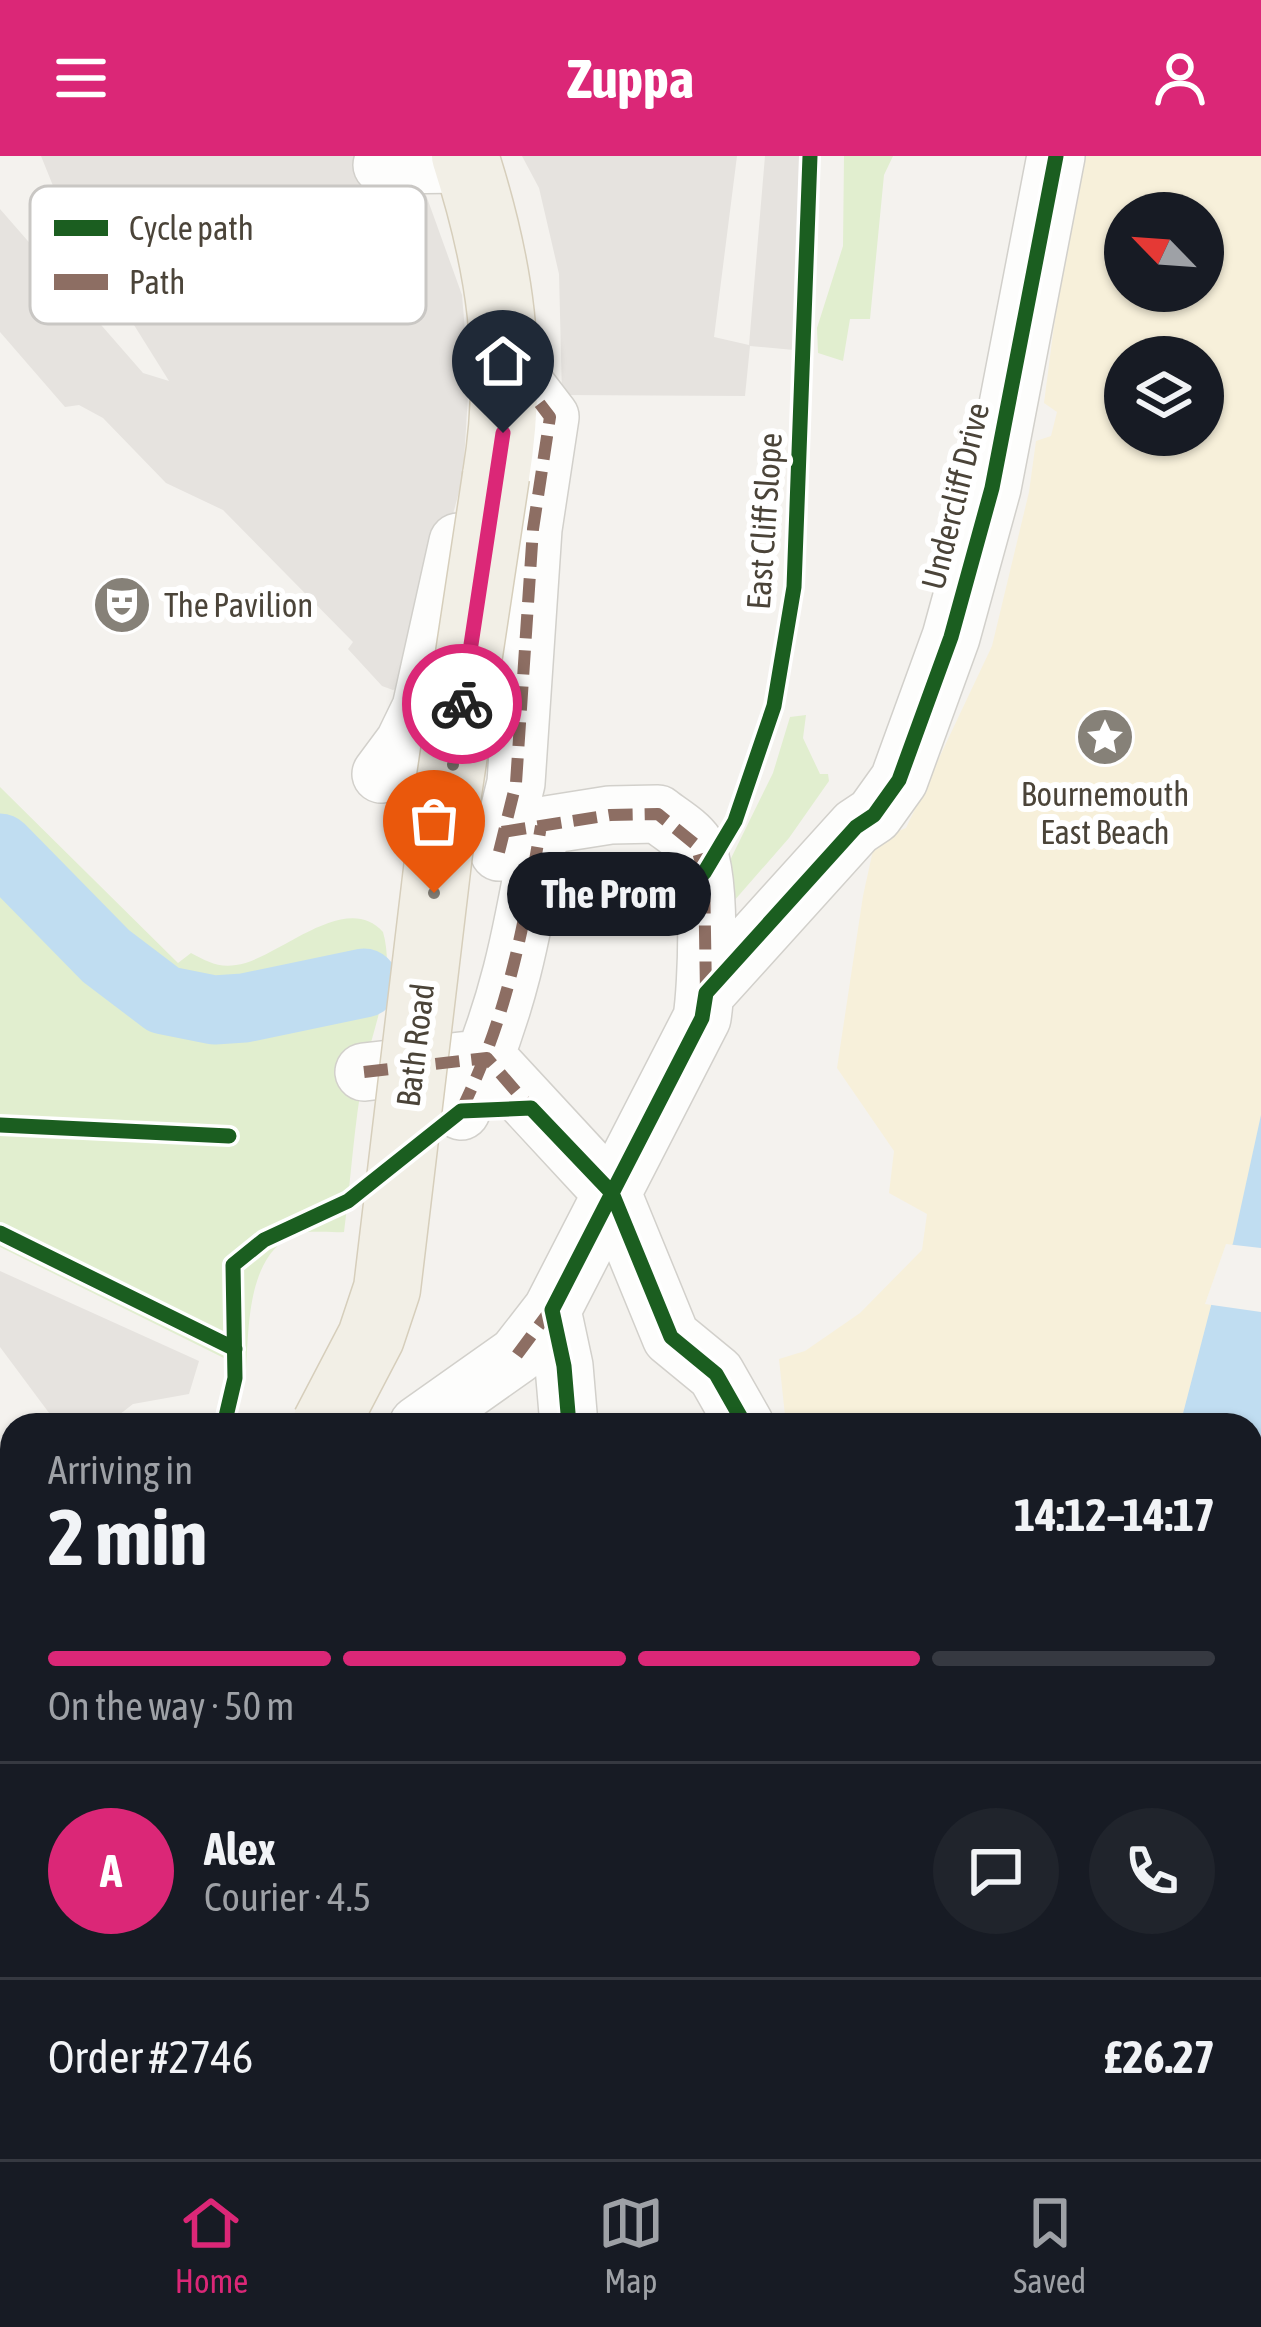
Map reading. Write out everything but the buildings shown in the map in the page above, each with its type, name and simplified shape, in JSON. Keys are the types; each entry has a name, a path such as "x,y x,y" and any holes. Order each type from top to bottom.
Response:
{"main road":[{"name":"Bath Road","path":"331,1413 371,1337 387,1289 439,853 500,454 506,361 499,279 466,160"}],"street":[{"name":"Undercliff Drive","path":"706,993 856,827 874,815 899,780 951,637 992,488 1056,156"},
{"path":"382,165 466,160"},
{"path":"461,1111 487,1058 517,964 516,783 533,530 550,417 506,361"},
{"path":"381,774 404,743 421,708 472,483 483,455 500,454"},
{"path":"435,1413 517,1355 552,1310 702,1018 706,993 704,873 695,845 658,814 610,815 514,837"},
{"path":"364,1072 487,1058"},
{"path":"487,1058 612,1193 671,1337 716,1374 738,1413"},
{"path":"552,1310 568,1413"}],"green space":[{"path":"844,156 893,156 884,175 870,319 850,319 843,361 818,353 817,328 843,246"},
{"path":"806,715 803,738 820,774 828,774 829,781 789,838 720,917 710,901 773,773 790,717"},
{"path":"0,787 178,963 191,953 218,965 236,965 311,930 350,918 367,921 383,932 385,984 364,1071 344,1232 297,1234 268,1257 254,1292 246,1369 0,1247"}],"sand":[{"name":"Bournemouth East Beach","path":"1076,156 1261,156 1261,1340 1240,1413 785,1413 779,1359 805,1351 860,1313 922,1250 927,1214 889,1193 894,1151 837,1068 863,896 875,841 906,828 992,646 1029,492 1036,441 1051,436 1057,412 1044,403"}],"shaded area":[{"path":"41,156 412,156 423,186 53,186"},
{"path":"522,156 737,156 714,337 749,345 765,156 803,156 794,350 750,346 745,396 562,395 559,274 539,188"},
{"path":"426,195 462,295 469,379 463,477 408,681 393,690 382,686 348,649 353,642 223,510 166,483 103,418 79,405 65,407 0,332 0,209 30,243 30,324 100,324 143,373 169,381 133,324 426,324"},
{"path":"0,1271 199,1361 189,1394 133,1404 121,1413 49,1413 0,1347"}],"water":[{"path":"1261,1115 1261,1413 1183,1413 1212,1302 1233,1243"}],"pier":[{"path":"1226,1244 1261,1248 1261,1312 1205,1304"}],"waterway":[{"path":"0,848 106,956 164,1000 214,1010 244,1008 364,983"}],"marked path":[{"path":"499,852 516,783 533,529 550,417 507,361"},
{"path":"502,832 610,815 658,814 696,845 704,873 706,992"},
{"path":"461,1111 502,1006 541,826"},
{"path":"364,1072 487,1058 532,1110"},
{"path":"517,1355 555,1304"}],"cycle path":[{"name":"East Cliff Slope","path":"704,873 735,821 774,706 794,587 810,156"},
{"path":"568,1413 552,1310 702,1018 706,993 856,827 874,815 899,780 951,637 992,488 1056,156"},
{"path":"227,1413 235,1378 233,1265 264,1240 348,1201 461,1111 531,1108 612,1193 671,1337 716,1374 738,1413"},
{"path":"0,1125 229,1136"},
{"path":"0,1233 235,1349"}],"way so far":[{"path":"434,893 462,704"}],"place":[{"name":"The Pavilion","path":"122,605"},
{"name":"Bournemouth East Beach","path":"1105,737"},
{"name":"The Prom","path":"434,893"}],"route":[{"path":"462,704 503,433"}]}
